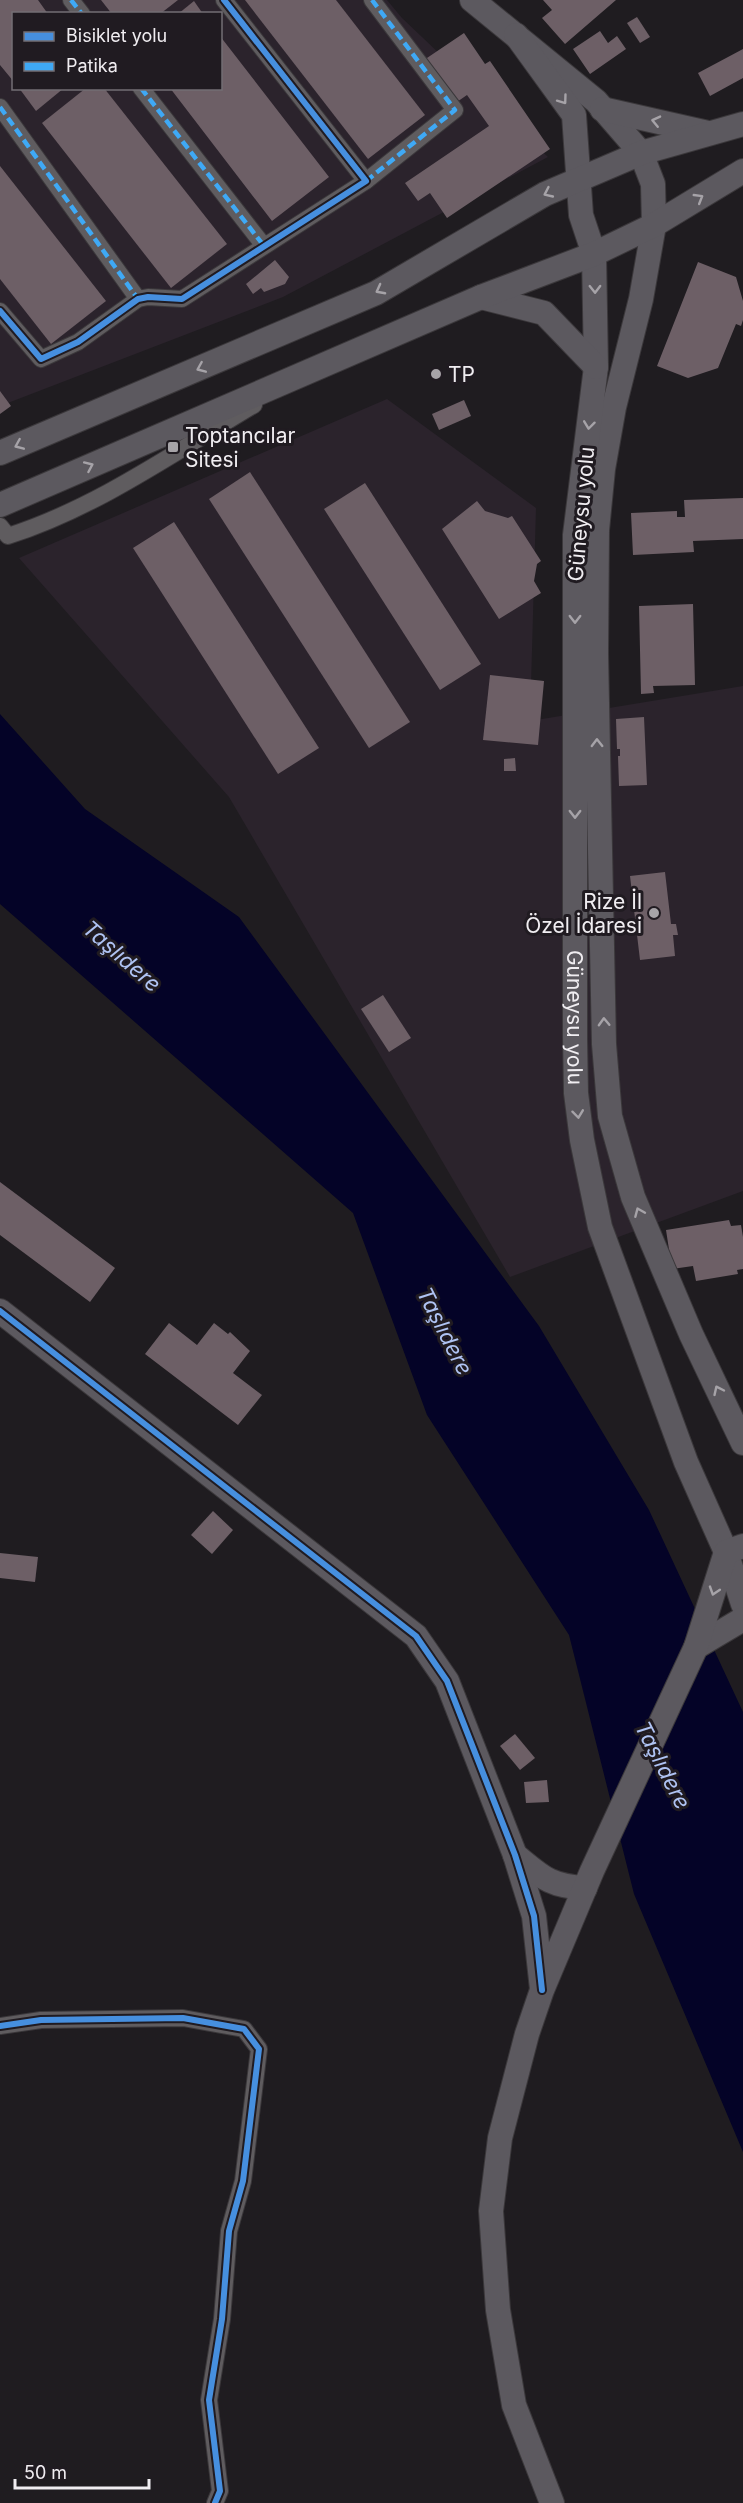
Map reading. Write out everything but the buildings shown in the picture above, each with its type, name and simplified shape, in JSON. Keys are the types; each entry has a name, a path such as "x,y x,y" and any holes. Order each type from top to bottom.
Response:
{"main road":[{"path":"472,0 602,109 641,153 652,184 654,225 641,299 614,407 603,469 597,530 596,666 604,1044 610,1116 633,1197 691,1334 743,1443"},
{"name":"Güneysu yolu","path":"516,35 574,115 581,215 594,254 596,367 575,535 576,1093 582,1140 600,1227 686,1462 734,1549 743,1604"},
{"path":"602,109 711,133"},
{"path":"0,453 376,293 545,194 641,153 743,124"},
{"path":"0,504 481,297 594,254 654,225 743,171"},
{"path":"481,297 544,313 596,367"},
{"path":"0,1311 416,1636 447,1681 514,1855 534,1916 542,1990"},
{"path":"552,2503 514,2405 498,2310 491,2211 500,2138 527,2034 542,1990 589,1879 696,1647 734,1549"},
{"path":"696,1647 743,1619"},
{"path":"514,1855 547,1881 564,1887 589,1879"}],"street":[{"path":"71,0 80,12"},
{"path":"224,0 366,181"},
{"path":"0,311 40,358 78,342 138,299 148,297 182,299 366,181 455,110 372,0"},
{"path":"143,90 264,246"},
{"path":"0,107 138,299"},
{"path":"0,526 8,536 46,524 140,473 323,364"},
{"path":"0,2026 41,2020 183,2018 244,2029 259,2049 243,2181 229,2231 222,2319 209,2400 220,2491 215,2503"}],"shaded area":[{"path":"0,0 387,0 402,18 548,157 283,297 0,406"},
{"path":"387,399 536,508 530,721 743,686 743,1191 510,1277 229,797 19,558"}],"water":[{"name":"Taşlıdere","path":"0,714 85,809 239,917 539,1326 649,1510 743,1712 743,2152 634,1894 569,1635 427,1415 353,1213 0,904"}],"marked path":[{"path":"71,0 80,12"},
{"path":"366,181 455,110 372,0"},
{"path":"143,90 264,246"},
{"path":"0,107 138,299"}],"cycle path":[{"path":"0,311 41,359 78,342 138,299 148,297 182,299 366,181 224,0"},
{"path":"0,1311 416,1636 447,1681 515,1855 534,1916 542,1990"},
{"path":"0,2026 41,2020 183,2018 244,2029 259,2049 243,2181 229,2231 222,2319 209,2400 220,2491 215,2503"}],"place":[{"name":"TP","path":"436,374"},
{"name":"Toptancılar Sitesi","path":"173,447"},
{"name":"Rize İl Özel İdaresi","path":"654,913"}]}
